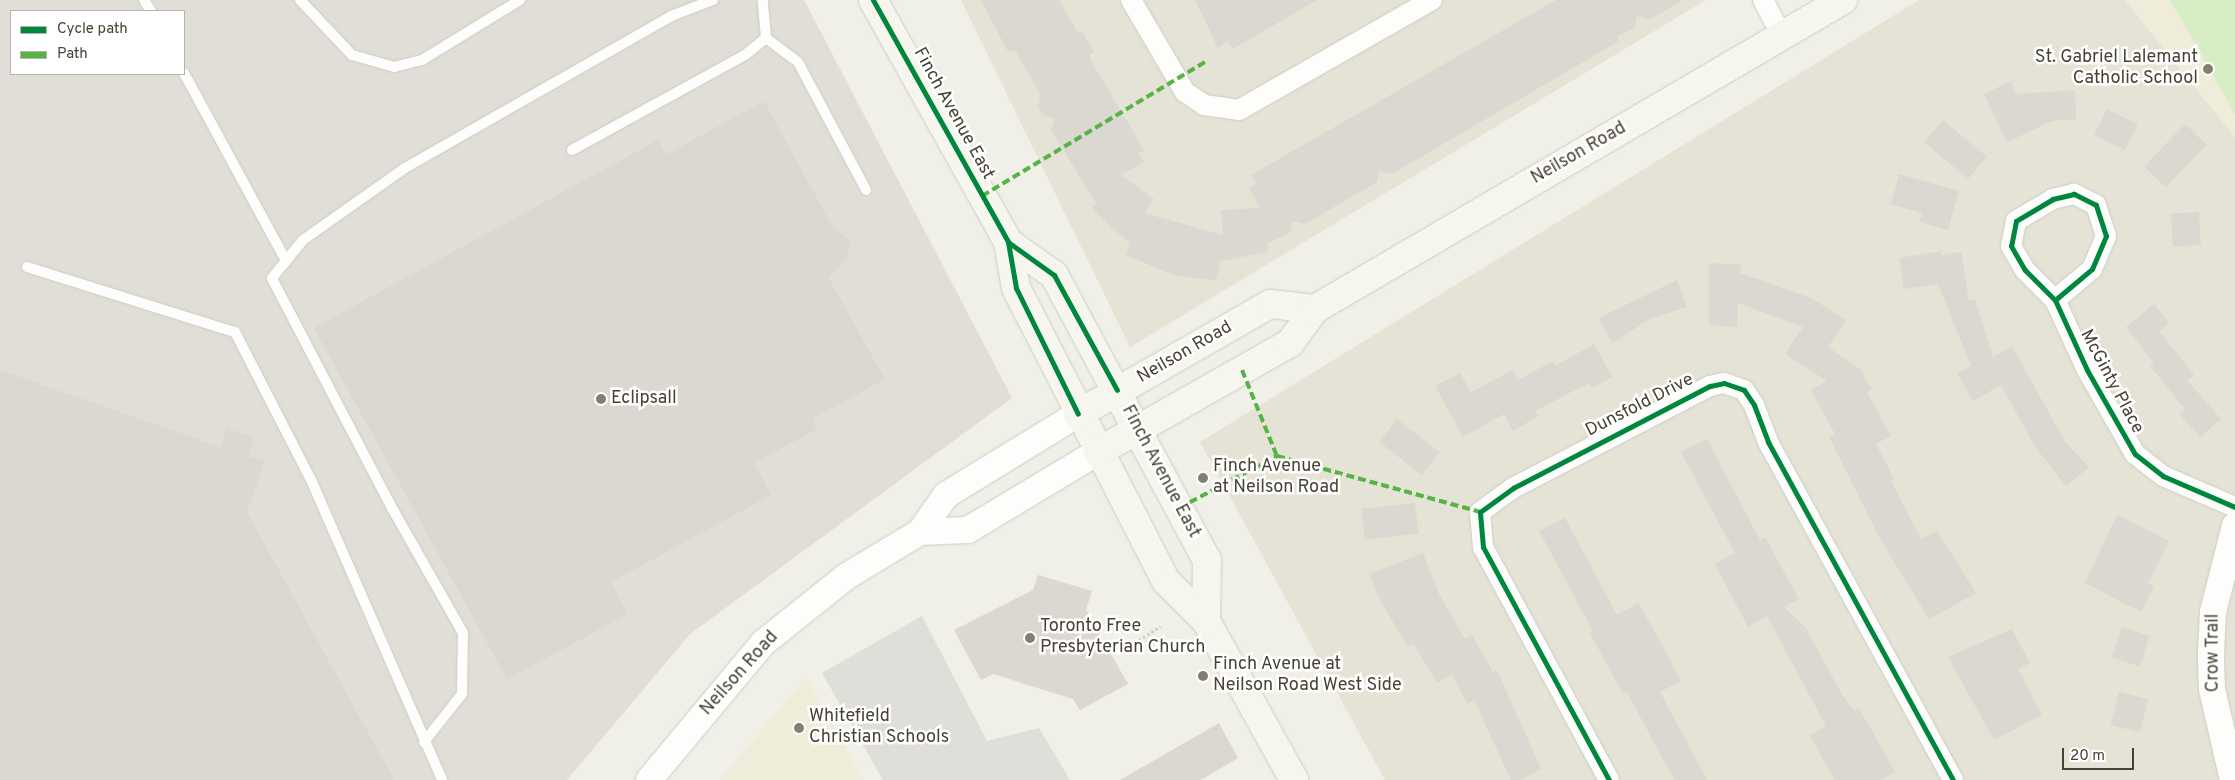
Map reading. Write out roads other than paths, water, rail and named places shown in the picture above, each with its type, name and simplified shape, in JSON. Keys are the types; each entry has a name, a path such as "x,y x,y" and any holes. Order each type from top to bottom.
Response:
{"main road":[{"name":"Finch Avenue East","path":"873,0 1008,242 1016,288 1078,414 1166,581 1206,621 1294,780"},
{"name":"Neilson Road","path":"1098,452 1290,343 1315,309 1843,0"},
{"name":"Finch Avenue East","path":"1008,242 1054,275 1207,560 1206,621"},
{"name":"Neilson Road","path":"1078,414 1270,304 1315,309"}],"street":[{"path":"1130,0 1185,92 1204,105 1239,110 1432,0"},
{"path":"1763,0 1782,35"},
{"name":"McGinty Place","path":"2055,300 2092,269 2106,236 2096,205 2074,194 2053,199 2016,221 2011,246 2025,270 2055,300 2087,370 2135,454 2163,476 2235,507"},
{"name":"Dunsfold Drive","path":"1609,780 1483,547 1480,512 1513,488 1710,386 1724,383 1744,390 1754,404 1768,442 1953,780"},
{"name":"Neilson Road","path":"649,780 763,643 847,576 920,532 946,494 1078,414"},
{"name":"Neilson Road","path":"920,532 968,530 1098,452"},
{"name":"Crow Trail","path":"2233,780 2212,689 2211,654 2212,612 2235,526"}],"lane":[{"path":"300,0 352,55 394,66 422,60 520,0"},
{"path":"424,742 462,694 463,633 392,508 272,278 304,240 405,168 671,16 713,0"},
{"path":"763,0 766,38 798,62 866,190"},
{"path":"572,150 745,55 766,38"},
{"path":"185,75 286,261"},
{"path":"27,267 235,332 312,482 442,780"}],"place":[{"name":"St. Gabriel Lalemant Catholic School","path":"2208,69"},
{"name":"Eclipsall","path":"601,399"},
{"name":"Finch Avenue at Neilson Road","path":"1203,478"},
{"name":"Toronto Free Presbyterian Church","path":"1030,638"},
{"name":"Finch Avenue at Neilson Road West Side","path":"1203,676"},
{"name":"Whitefield Christian Schools","path":"799,728"}]}
